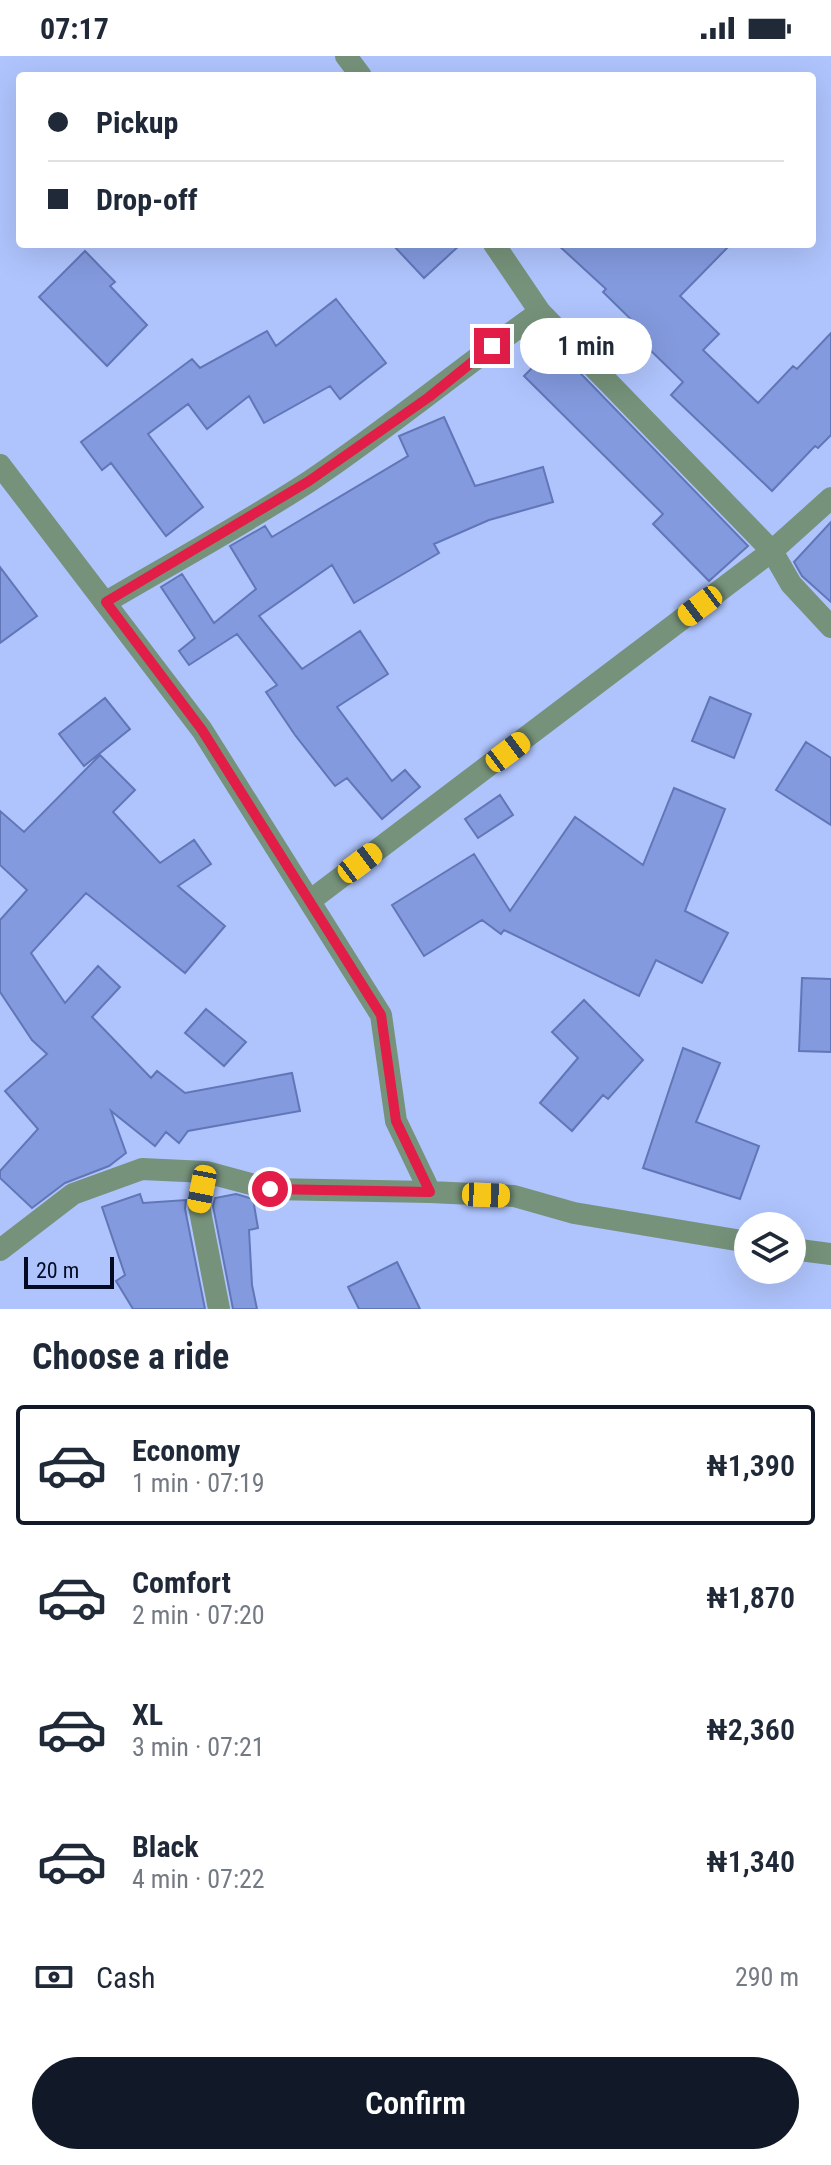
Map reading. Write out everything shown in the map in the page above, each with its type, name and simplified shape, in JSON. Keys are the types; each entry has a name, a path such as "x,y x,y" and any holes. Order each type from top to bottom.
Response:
{"street":[{"path":"497,248 540,312 772,551 791,584 831,627"},
{"path":"106,602 309,481 429,397 540,312"},
{"path":"0,465 202,730 381,1015 396,1121 430,1192"},
{"path":"311,900 772,551 831,498"},
{"path":"0,1250 73,1194 142,1169 206,1172 270,1189 514,1196 574,1213 734,1240"},
{"path":"206,1172 199,1206 219,1309"},
{"path":"806,1251 831,1254"}],"building":[{"path":"396,248 457,248 424,278"},
{"path":"561,248 727,248 680,296 719,334 703,350 758,403 793,366 797,369 831,333 831,435 818,448 815,446 772,491 671,395 683,382 644,344 650,338 603,292 606,289"},
{"path":"85,251 115,282 110,286 147,325 107,366 39,297"},
{"path":"336,299 386,363 340,399 330,386 264,423 249,396 207,429 188,404 148,434 203,507 166,536 111,463 102,470 81,442 192,359 200,368 267,331 276,346"},
{"path":"554,346 748,546 709,581 653,524 663,514 524,376"},
{"path":"444,417 475,486 543,467 553,502 489,520 434,544 439,553 354,603 332,565 259,616 302,669 360,631 388,674 337,707 392,781 405,770 420,787 382,819 347,778 335,786 295,735 266,692 277,685 237,634 189,665 179,651 195,638 161,587 182,574 214,623 256,589 230,546 265,526 272,537 408,456 399,436"},
{"path":"831,522 831,602 802,576 794,562"},
{"path":"0,567 37,616 0,643"},
{"path":"710,697 751,714 734,758 692,741"},
{"path":"105,698 130,729 84,766 59,734"},
{"path":"806,742 831,758 831,825 776,790"},
{"path":"100,755 135,790 113,812 160,863 194,840 211,864 178,886 225,926 185,973 86,893 31,953 65,1003 98,966 120,987 92,1017 151,1078 157,1071 185,1093 292,1073 300,1111 188,1131 179,1143 166,1132 155,1146 111,1111 126,1153 109,1166 65,1183 32,1208 0,1178 0,1171 38,1129 5,1091 47,1054 32,1040 0,992 0,920 27,890 0,865 0,811 24,832"},
{"path":"674,788 725,809 685,911 728,933 702,983 656,960 639,996 504,930 501,934 482,920 424,956 392,905 474,854 510,911 575,817 643,865"},
{"path":"500,795 513,815 478,838 465,819"},
{"path":"802,978 831,979 831,1052 799,1051"},
{"path":"584,1000 643,1060 608,1099 603,1095 572,1131 540,1103 578,1058 552,1032"},
{"path":"206,1009 246,1042 224,1066 185,1033"},
{"path":"683,1048 720,1063 696,1122 759,1146 740,1199 643,1168"},
{"path":"140,1194 143,1203 186,1200 185,1209 205,1309 133,1309 116,1281 125,1275 102,1207"},
{"path":"236,1194 253,1199 258,1228 249,1230 252,1285 257,1309 233,1309 213,1206 215,1198"},
{"path":"397,1262 420,1309 359,1309 348,1287"}],"route":[{"path":"270,1189 430,1192 396,1121 381,1015 202,730 106,602 309,481 429,397 492,346"}]}
